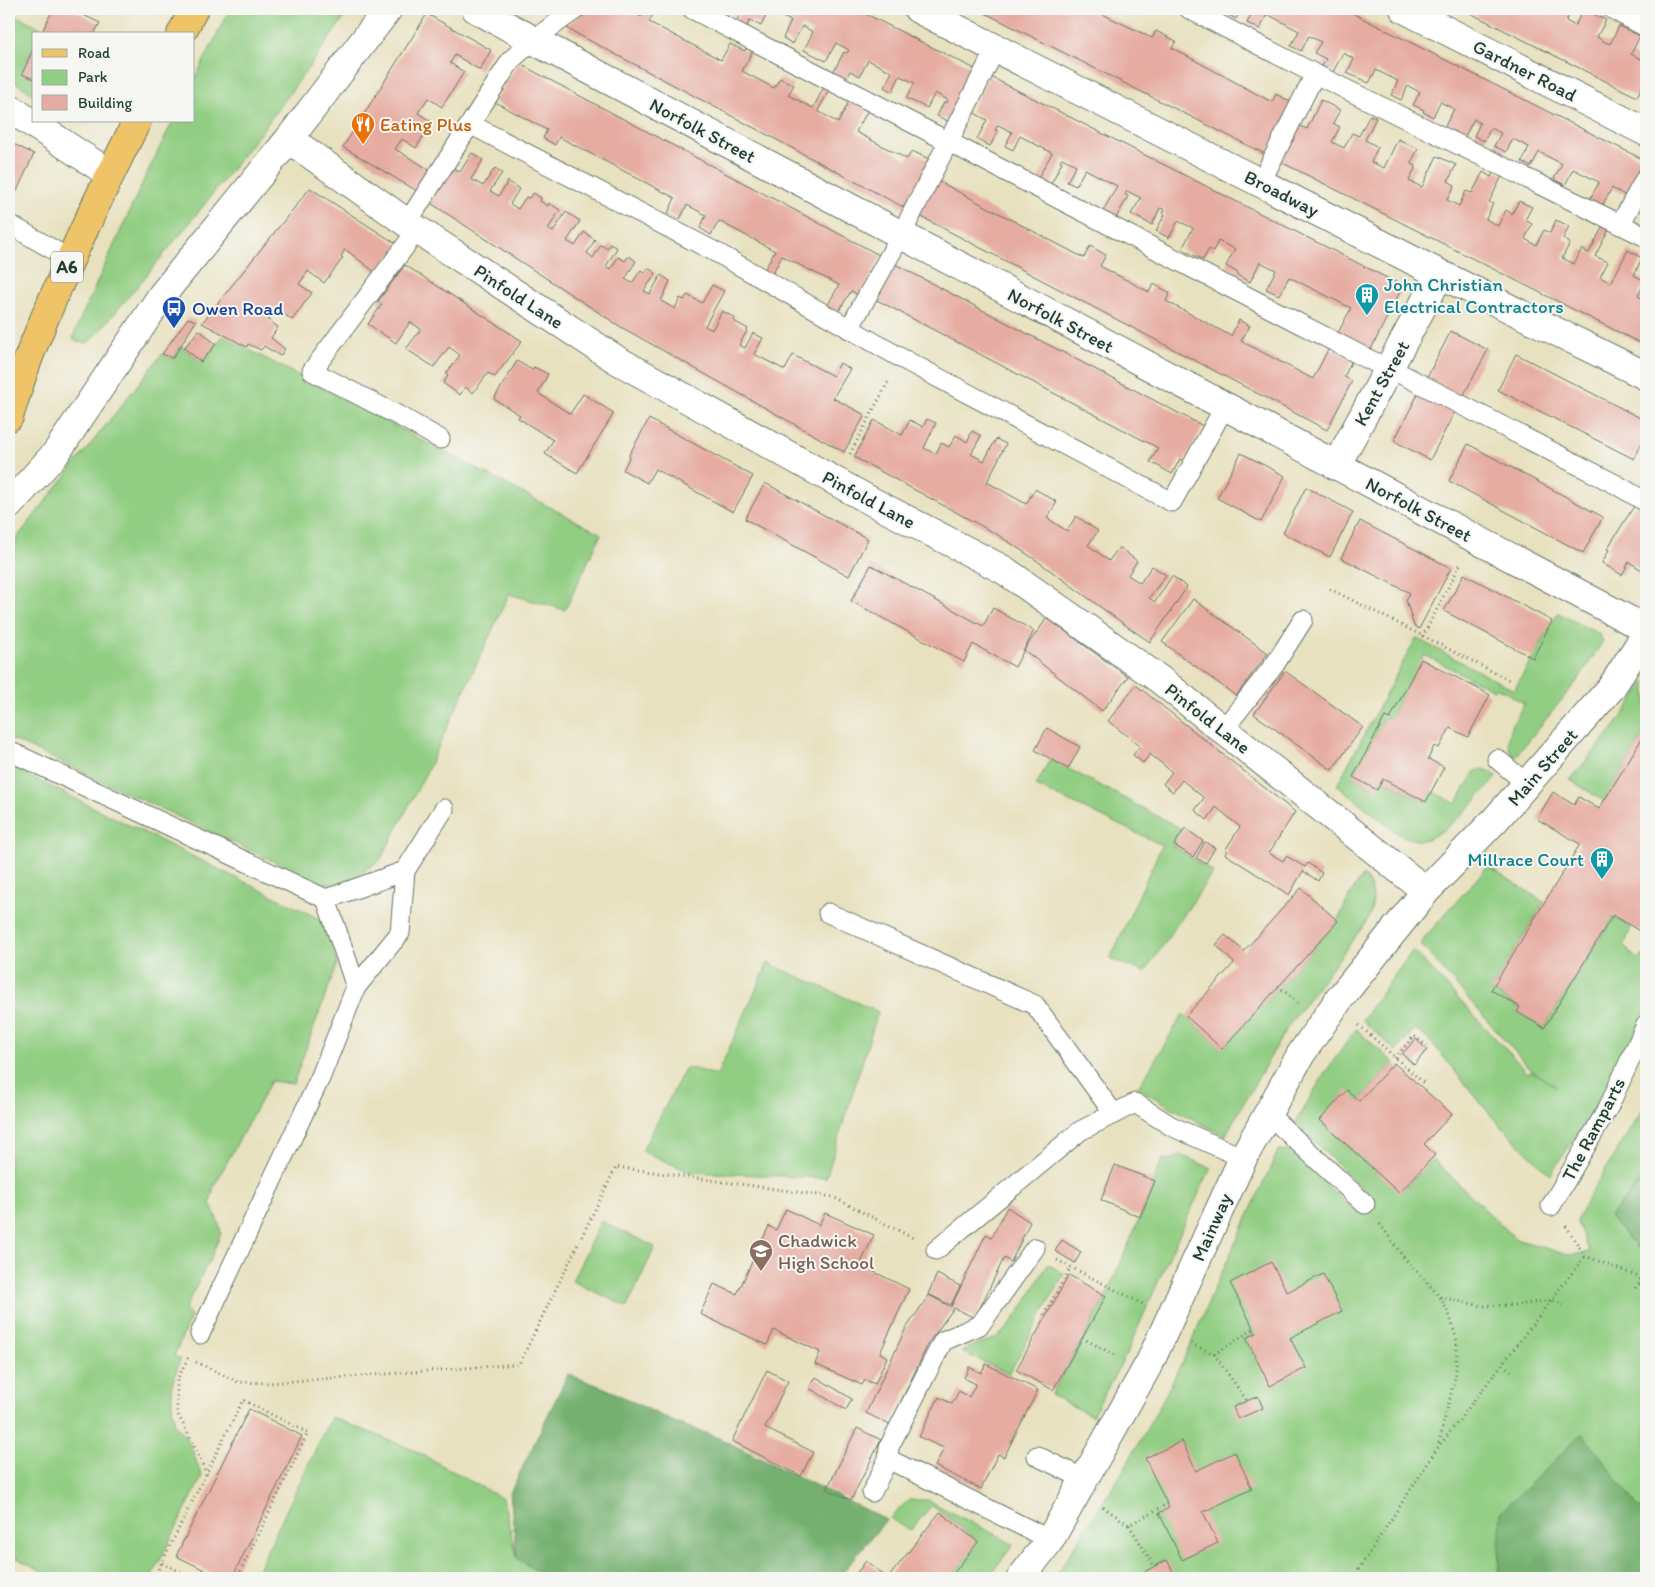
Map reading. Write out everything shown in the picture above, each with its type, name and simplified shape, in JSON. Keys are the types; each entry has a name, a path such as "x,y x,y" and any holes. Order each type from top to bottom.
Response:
{"main road":[{"path":"182,32 194,9"},
{"name":"A6","path":"9,417 32,350 70,260 136,122"}],"street":[{"path":"9,505 56,453 162,296 289,139 388,9"},
{"name":"Norfolk Street","path":"476,9 1646,629"},
{"name":"Broadway","path":"918,9 1440,274 1646,376"},
{"name":"Gardner Road","path":"1404,9 1646,132"},
{"path":"9,108 110,174"},
{"name":"Pinfold Lane","path":"289,139 412,226 617,360 1004,570 1159,679 1426,891"},
{"name":"Kent Street","path":"1336,466 1440,274"},
{"name":"Main Street","path":"1426,891 1489,826 1611,688 1646,634"},
{"name":"Mainway","path":"1020,1578 1050,1540 1145,1371 1243,1158 1301,1054 1336,1005 1426,891"}],"lane":[{"path":"440,439 312,371 412,226 470,124 511,60 533,40 576,9"},
{"path":"692,9 1646,502"},
{"path":"1189,9 1315,74 1646,237"},
{"path":"1612,9 1646,27"},
{"path":"849,330 996,48"},
{"path":"1261,182 1315,74"},
{"path":"470,124 721,255 849,330 1172,502 1225,406"},
{"path":"1620,225 1646,178"},
{"path":"9,224 70,260"},
{"path":"1223,730 1275,664 1303,620"},
{"path":"9,751 326,899 405,871"},
{"path":"1497,759 1527,784"},
{"path":"200,1334 321,1076 356,988 400,933 405,871 444,809"},
{"path":"326,899 356,988"},
{"path":"828,913 1035,1005 1114,1114"},
{"name":"The Ramparts","path":"1551,1206 1608,1108 1646,1025"},
{"path":"936,1250 1080,1131 1136,1103 1171,1126 1243,1158"},
{"path":"1267,1113 1365,1204"},
{"path":"872,1492 888,1459 888,1447 943,1341 980,1325 1035,1248"},
{"path":"1037,1456 1081,1485"},
{"path":"888,1459 1050,1540"}],"path":[{"path":"835,480 902,358"},
{"path":"1423,636 1474,538"},
{"path":"1330,589 1511,682"},
{"path":"1336,1005 1426,1085"},
{"path":"1395,1058 1414,1036 1426,1046"},
{"path":"207,1476 177,1412 177,1380 188,1358 238,1382 268,1384 519,1364 616,1167 832,1198 936,1250"},
{"path":"1365,1204 1401,1254 1440,1297 1449,1314 1457,1341 1456,1373 1437,1449"},
{"path":"1551,1206 1585,1256 1636,1276 1646,1285"},
{"path":"1035,1248 1144,1305"},
{"path":"1353,1578 1437,1449 1585,1256"},
{"path":"1044,1315 1071,1267"},
{"path":"1636,1288 1642,1281"},
{"path":"1440,1297 1482,1306 1518,1305 1553,1300 1563,1305"},
{"path":"1214,1354 1254,1329"},
{"path":"1163,1332 1214,1354 1247,1401"},
{"path":"1082,1338 1145,1371"},
{"path":"1503,1364 1511,1371"},
{"path":"154,1578 207,1476 243,1400 308,1432 237,1578"},
{"path":"1081,1485 1129,1525 1154,1566"},
{"path":"1129,1525 1167,1504"},
{"path":"162,1563 194,1578"}],"green space":[{"path":"230,9 350,9 257,137 159,261 91,341 85,343 77,342 73,338 79,322 146,175 172,122 195,122 195,78"},
{"path":"13,14 43,29 42,32 32,32 32,51 23,74 32,78 32,94 9,78 9,22"},
{"path":"223,336 601,534 565,610 509,594 428,769 381,859 349,882 336,885 316,881 9,738 9,554 19,535 162,354 173,359 181,346 201,362"},
{"path":"1558,613 1599,634 1603,641 1578,680 1515,757 1508,743 1510,730 1524,703 1496,687 1494,690 1424,655 1390,719 1385,717 1353,777 1377,790 1383,779 1425,802 1432,791 1456,804 1474,772 1482,769 1490,771 1497,777 1463,813 1443,830 1423,840 1414,840 1400,835 1337,785 1416,638 1514,690"},
{"path":"1646,681 1646,731 1604,801 1570,780 1617,724"},
{"path":"1050,759 1182,829 1172,845 1213,872 1145,972 1110,959 1162,845 1036,786"},
{"path":"9,766 320,919 328,931 337,964 293,1084 271,1081 214,1186 210,1203 221,1233 185,1308 191,1317 174,1356 180,1359 172,1385 172,1406 175,1425 185,1436 191,1447 202,1477 151,1578 55,1578 9,1554"},
{"path":"1488,866 1544,902 1491,990 1520,1008 1518,1012 1544,1028 1613,917 1631,927 1624,946 1631,954 1639,959 1646,953 1646,1010 1625,1054 1593,1111 1550,1175 1493,1118 1432,1043 1415,1029 1396,1051 1362,1020 1413,950 1528,1073 1533,1072 1556,1087 1531,1070 1421,945 1425,937"},
{"path":"1363,875 1370,886 1373,897 1372,908 1367,921 1288,1026 1225,1136 1138,1088 1183,1014 1222,1048 1338,921 1349,896"},
{"path":"768,963 878,1012 826,1178 690,1172 642,1151 686,1067 717,1075"},
{"path":"1356,1029 1394,1063 1359,1101 1347,1091 1320,1121 1400,1193 1433,1159 1516,1239 1568,1255 1590,1252 1576,1221 1590,1194 1646,1104 1646,1175 1609,1217 1646,1257 1646,1506 1639,1510 1501,1512 1498,1578 1054,1578 1123,1471 1158,1409 1188,1351 1209,1300 1278,1151 1289,1151 1357,1213 1371,1197 1304,1132 1293,1126 1325,1073"},
{"path":"1180,1155 1211,1168 1172,1250 1126,1355 1092,1416 1051,1395 1106,1297 1155,1182 1153,1180 1162,1160 1173,1159"},
{"path":"1646,1175 1646,1257 1609,1217"},
{"path":"601,1221 655,1247 627,1307 572,1281"},
{"path":"1048,1264 1064,1274 1009,1374 962,1352 997,1337 1011,1324"},
{"path":"568,1374 607,1389 676,1423 717,1437 886,1520 838,1578 548,1578 517,1558 510,1493"},
{"path":"331,1417 416,1451 503,1499 517,1558 547,1578 254,1578"},
{"path":"1583,1433 1639,1509 1646,1506 1646,1578 1498,1578 1501,1512"},
{"path":"909,1500 928,1500 1013,1544 988,1578 950,1578 978,1541 932,1505 910,1531 890,1518"}],"building":[{"path":"53,9 71,9 100,23 95,32 42,32"},
{"path":"588,9 639,9 636,14 641,17 646,9 655,10 649,22 721,60 730,44 745,51 747,47 753,50 742,71 774,88 780,78 794,85 788,95 813,108 824,87 829,90 818,111 838,123 849,101 868,110 856,132 907,159 912,151 931,160 905,208 568,29 568,24"},
{"path":"743,9 856,9 977,70 950,122 937,116 944,102 947,103 948,100 935,93 927,108 906,98 915,83 900,76 892,92 884,87 892,72 868,60 860,76 850,71 845,80 832,74 844,52 847,53 849,50 836,43 826,61 804,50 813,32 802,26 793,44 783,38 791,21 769,10 761,26 750,20 745,29 735,23"},
{"path":"977,9 1092,9 1152,38 1156,31 1176,41 1172,48 1272,102 1276,94 1293,103 1267,155"},
{"path":"1223,9 1241,9 1236,19 1226,14 1227,11"},
{"path":"1254,9 1344,9 1646,161 1628,197 1612,188 1601,208 1589,201 1599,182 1573,169 1565,185 1554,179 1562,164 1539,152 1531,167 1522,162 1529,147 1513,139 1506,152 1494,146 1501,133 1491,128 1484,141 1474,136 1480,123 1474,119 1464,138 1444,128 1454,109 1440,102 1433,117 1423,112 1424,110 1413,105 1420,92 1408,86 1401,100 1391,95 1398,81 1376,70 1369,83 1347,73 1354,59 1343,53 1333,72 1322,66 1326,59 1314,53 1321,42 1309,36 1301,51 1291,46 1299,31 1267,14 1260,29 1247,23"},
{"path":"1462,9 1550,9 1548,13 1554,15 1557,9 1572,9 1566,21 1575,26 1583,9 1606,20 1597,37 1603,41 1610,44 1619,26 1640,36 1631,54 1641,59 1646,48 1646,78 1637,97"},
{"path":"427,14 491,50 480,70 455,55 450,63 464,72 442,107 428,98 418,113 432,122 416,148 402,139 395,149 430,170 417,191 343,147"},
{"path":"32,52 32,78 22,74"},
{"path":"518,63 881,256 860,296 851,291 837,314 826,308 839,285 782,256 771,276 763,272 775,251 719,221 711,235 700,228 706,215 687,205 680,219 668,213 675,198 559,137 555,145 543,138 547,130 495,102"},
{"path":"989,76 1403,286 1370,351 1337,335 1351,308 1289,277 1279,295 1266,289 1276,270 1260,262 1250,282 1226,266 1235,249 1218,241 1213,252 1209,249 1203,260 1182,249 1193,228 1178,221 1169,238 1156,231 1165,214 1163,213 1165,210 1160,208 1152,225 1131,214 1141,198 1127,191 1125,195 1128,196 1115,220 1102,213 1117,186 1085,169 1076,186 1067,182 1076,165 1062,158 1060,161 1062,162 1050,186 1037,180 1052,153 1020,136 1013,150 1005,146 1012,132 998,125 995,130 998,131 990,146 977,139 987,120 971,111"},
{"path":"1321,100 1340,110 1333,123 1340,127 1332,142 1344,148 1352,133 1359,136 1370,115 1376,118 1365,140 1378,147 1371,162 1384,168 1398,139 1418,149 1411,163 1416,166 1409,181 1422,187 1437,156 1456,165 1448,181 1455,185 1447,200 1459,206 1466,191 1472,193 1483,172 1491,177 1495,170 1503,174 1489,202 1493,204 1486,219 1498,226 1506,210 1512,214 1519,201 1532,207 1525,220 1532,224 1525,239 1536,245 1544,230 1550,233 1556,220 1569,226 1563,239 1570,243 1562,258 1574,264 1582,249 1589,253 1604,224 1610,227 1595,256 1608,262 1600,277 1611,283 1628,250 1642,258 1634,275 1645,281 1638,296 1646,300 1646,346 1279,161 1298,125 1307,129"},
{"path":"9,142 34,154 9,208"},
{"path":"472,153 483,160 471,179 483,186 495,168 502,173 490,191 499,196 508,181 519,189 510,204 518,209 526,197 529,198 533,193 541,198 540,201 548,206 549,203 560,210 548,229 553,232 566,212 580,221 567,241 575,246 584,232 595,240 587,253 593,258 601,245 607,249 610,244 617,248 606,266 611,269 618,257 625,261 629,256 636,261 625,279 632,283 641,270 645,273 648,268 656,273 644,291 650,294 661,275 670,281 661,301 675,309 680,298 684,300 687,295 702,303 712,285 724,291 705,326 712,330 722,311 735,318 734,321 748,329 739,345 745,348 753,333 763,338 754,354 785,370 793,355 833,376 840,363 850,369 833,398 865,415 844,452 621,327 429,202 452,167 460,172"},
{"path":"936,180 1084,258 1090,246 1106,255 1100,266 1149,292 1154,284 1170,293 1166,301 1231,336 1239,320 1250,326 1241,341 1313,379 1329,348 1352,360 1344,377 1352,381 1327,430 918,215"},
{"path":"310,188 398,245 376,273 345,249 341,257 343,258 324,283 308,271 299,284 312,293 292,320 276,308 268,320 278,327 271,338 285,349 280,356 264,346 261,350 248,344 247,347 202,323"},
{"path":"893,263 1203,426 1184,462 1180,459 1172,474 1150,462 1158,448 875,299"},
{"path":"405,265 522,341 495,377 488,373 473,393 465,387 460,395 443,383 448,376 446,374 460,355 449,347 434,367 406,349 421,329 410,322 396,343 368,324 382,304 378,301"},
{"path":"188,318 196,321 173,358 162,354"},
{"path":"199,330 216,344 201,362 184,348"},
{"path":"1451,331 1488,350 1462,398 1426,379"},
{"path":"1516,354 1646,421 1646,435 1634,459 1498,390"},
{"path":"517,361 532,370 534,367 548,374 538,393 570,414 583,394 614,413 577,473 545,454 553,440 518,418 520,415 494,399"},
{"path":"1419,392 1455,411 1430,460 1394,441"},
{"path":"649,419 753,476 733,512 655,469 647,483 623,470"},
{"path":"927,419 936,423 924,448 936,454 941,443 949,447 956,435 967,442 972,431 981,436 971,454 984,461 996,439 1006,444 987,482 1026,504 1035,489 1057,502 1047,518 1067,531 1076,516 1098,531 1088,545 1109,561 1119,547 1137,561 1128,575 1140,583 1152,566 1166,575 1149,598 1155,602 1172,576 1187,587 1150,642 998,535 854,457 874,420 902,435 910,420 923,427"},
{"path":"1468,444 1603,517 1583,553 1449,481"},
{"path":"1241,453 1285,476 1261,522 1217,498"},
{"path":"765,483 868,539 849,576 745,519"},
{"path":"1306,487 1353,512 1330,557 1283,533"},
{"path":"1636,503 1646,509 1646,563 1642,570 1629,562 1622,575 1602,563 1609,550 1607,549"},
{"path":"1360,521 1451,568 1419,629 1414,626 1406,600 1410,593 1341,558"},
{"path":"871,565 983,626 993,608 1034,631 1015,667 973,644 964,662 851,601"},
{"path":"1464,574 1552,621 1533,658 1444,611"},
{"path":"1193,599 1268,653 1236,696 1162,642"},
{"path":"1047,618 1128,677 1102,711 1024,650"},
{"path":"1421,659 1490,695 1468,737 1450,728 1439,748 1434,746 1428,759 1444,767 1426,802 1383,779 1377,790 1353,777 1385,717 1390,719"},
{"path":"1285,671 1363,727 1332,770 1254,714"},
{"path":"1136,685 1295,812 1269,853 1283,861 1286,856 1305,867 1308,863 1322,873 1318,881 1303,871 1289,895 1225,854 1227,851 1225,850 1240,827 1216,807 1207,820 1195,810 1204,798 1182,780 1173,792 1163,784 1172,772 1150,754 1143,763 1133,755 1140,746 1108,721"},
{"path":"1047,728 1080,747 1068,769 1035,750"},
{"name":"Millrace Court","path":"1646,732 1646,924 1641,932 1613,915 1544,1028 1517,1012 1520,1007 1491,990 1580,844 1537,819 1553,792 1574,805 1579,797 1599,809"},
{"path":"1185,828 1203,841 1193,857 1174,845"},
{"path":"1205,842 1215,848 1206,863 1196,858"},
{"path":"1301,888 1338,921 1222,1049 1186,1016 1234,963 1216,945 1225,935 1244,951"},
{"path":"1416,1039 1427,1050 1414,1065 1402,1054"},
{"path":"1394,1063 1452,1114 1424,1144 1435,1155 1399,1193 1320,1120 1347,1090 1359,1101"},
{"path":"1115,1165 1155,1181 1140,1217 1101,1200"},
{"path":"1007,1207 1030,1222 1011,1262 1004,1258 975,1318 954,1308 929,1342 890,1425 866,1413 905,1330 929,1295 951,1307 986,1234 992,1237"},
{"path":"786,1209 819,1225 825,1213 874,1235 860,1265 909,1289 880,1353 887,1357 875,1384 865,1380 862,1385 815,1364 820,1352 774,1330 767,1345 700,1314 714,1284 737,1294 769,1226 776,1230"},
{"path":"1062,1240 1081,1252 1075,1263 1055,1251"},
{"path":"1271,1262 1287,1292 1323,1274 1342,1311 1290,1338 1306,1368 1270,1386 1246,1338 1256,1333 1230,1283"},
{"path":"937,1274 960,1286 951,1305 928,1294"},
{"path":"1069,1275 1106,1296 1053,1390 1016,1370"},
{"path":"986,1364 1038,1390 1004,1457 998,1454 981,1489 935,1466 944,1448 919,1437 939,1397 952,1404 959,1391 969,1397 976,1384 964,1378 969,1367 981,1373"},
{"path":"767,1370 788,1381 765,1428 813,1452 801,1476 732,1441"},
{"path":"816,1377 852,1399 846,1410 809,1388"},
{"path":"1258,1396 1263,1408 1238,1419 1233,1407"},
{"path":"249,1409 302,1436 232,1578 221,1578 176,1556"},
{"path":"857,1428 881,1440 851,1500 827,1489"},
{"path":"1182,1441 1196,1471 1235,1452 1252,1489 1203,1512 1218,1543 1182,1560 1159,1513 1169,1508 1145,1458"},
{"path":"940,1512 978,1542 950,1578 888,1578"},
{"path":"1167,1560 1174,1573 1164,1578 1142,1578 1140,1574"},
{"path":"866,1561 888,1578 861,1578 856,1574"}],"place":[{"name":"Eating Plus","path":"363,145"},
{"name":"John Christian Electrical Contractors","path":"1367,316"},
{"name":"Owen Road","path":"174,329"},
{"name":"Millrace Court","path":"1602,880"},
{"name":"Chadwick High School","path":"761,1272"}]}
